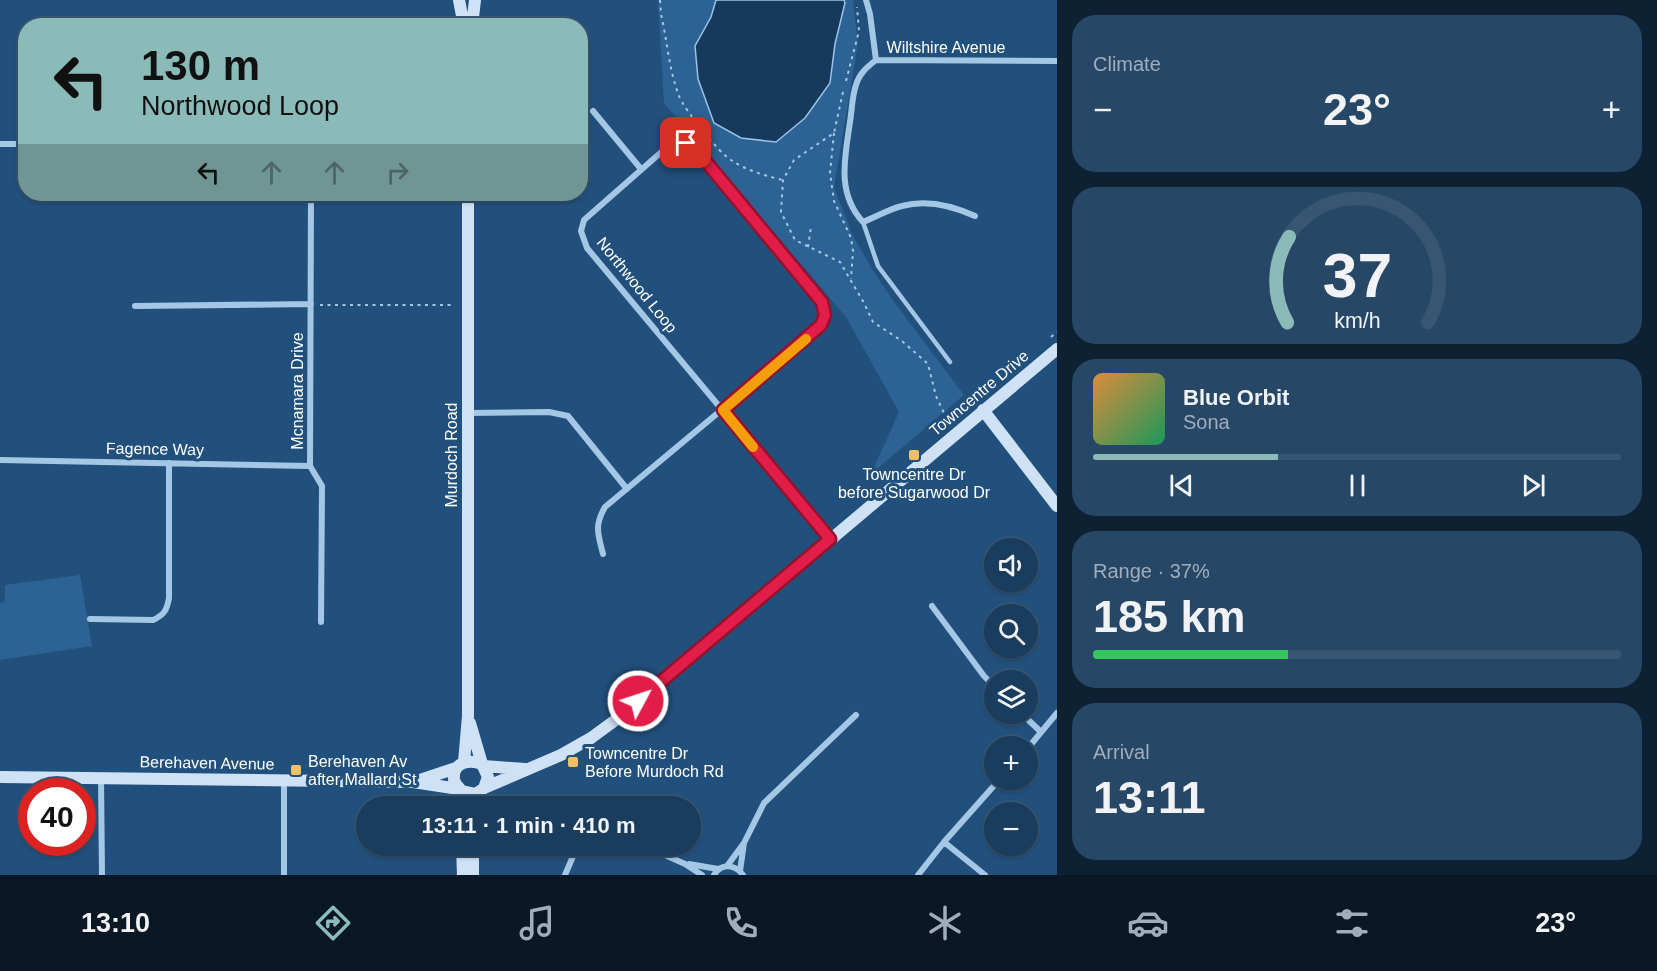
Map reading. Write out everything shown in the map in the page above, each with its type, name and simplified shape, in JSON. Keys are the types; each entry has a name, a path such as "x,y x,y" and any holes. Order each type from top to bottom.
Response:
{"street":[{"path":"459,0 462,18"},
{"path":"473,18 475,0"},
{"path":"866,0 876,60"},
{"name":"Wiltshire Avenue","path":"863,222 853,211 847,196 844,164 856,85 863,71 876,60 1057,62"},
{"path":"593,111 641,169"},
{"name":"Northwood Loop","path":"723,410 821,325 825,315 822,302 698,152 686,143 675,143 641,169 584,220 581,231 587,248 830,539"},
{"path":"0,144 18,144"},
{"name":"Mcnamara Drive","path":"311,201 310,466 322,486 321,622"},
{"name":"Murdoch Road","path":"461,796 454,776 460,765 468,716 468,201"},
{"path":"863,222 903,206 931,203 960,209 975,216"},
{"path":"135,306 311,305"},
{"name":"Towncentre Drive","path":"483,790 561,755 591,738 621,716 1057,349"},
{"path":"603,554 597,530 598,518 605,507 723,410"},
{"path":"983,410 1057,506"},
{"path":"468,413 549,412 568,416 627,489"},
{"name":"Fagence Way","path":"0,460 310,466"},
{"path":"90,619 153,620 162,616 167,609 169,598 169,463"},
{"path":"932,606 984,676"},
{"path":"1038,736 1057,713"},
{"path":"668,856 686,864 716,872 727,866 744,843 764,803 856,715"},
{"name":"Murdoch Road","path":"468,716 488,777 481,796"},
{"path":"1033,724 1041,732"},
{"path":"460,765 473,760 483,765"},
{"name":"Berehaven Avenue","path":"413,782 460,765"},
{"name":"Towncentre Drive","path":"483,765 527,769"},
{"name":"Berehaven Avenue","path":"0,777 413,782 460,790"},
{"path":"101,778 102,875"},
{"path":"284,781 284,875"},
{"path":"460,790 470,794 483,790"},
{"path":"918,875 990,790"},
{"path":"944,842 986,875"},
{"path":"727,866 741,873 744,843"},
{"path":"462,856 463,875"},
{"path":"473,856 473,875"},
{"path":"565,875 573,856"},
{"path":"686,864 702,875"}],"lane":[{"path":"863,222 878,266 950,362"}],"path":[{"path":"660,0 679,97 731,161 783,180"},
{"path":"834,133 830,173 834,201 851,238 853,251 851,279"},
{"path":"808,247 811,227"},
{"path":"311,305 468,305"}],"shaded area":[{"path":"658,0 853,0 858,43 834,187 852,234 872,269 964,395 871,474 899,412 846,317 664,103"},
{"path":"716,0 844,0 830,83 805,118 776,142 741,138 714,123 698,79 695,46 711,17"},
{"path":"80,575 92,646 0,660 0,603 5,602 5,585"}],"slow traffic":[{"path":"753,447 723,410 806,339"}],"place":[{"name":"Towncentre Dr before Sugarwood Dr","path":"914,455"},
{"name":"Towncentre Dr Before Murdoch Rd","path":"573,762"},
{"name":"Berehaven Av after Mallard St","path":"296,770"}],"route":[{"path":"638,701 830,539 723,410 821,325 825,315 822,302 698,152 686,143"}]}
